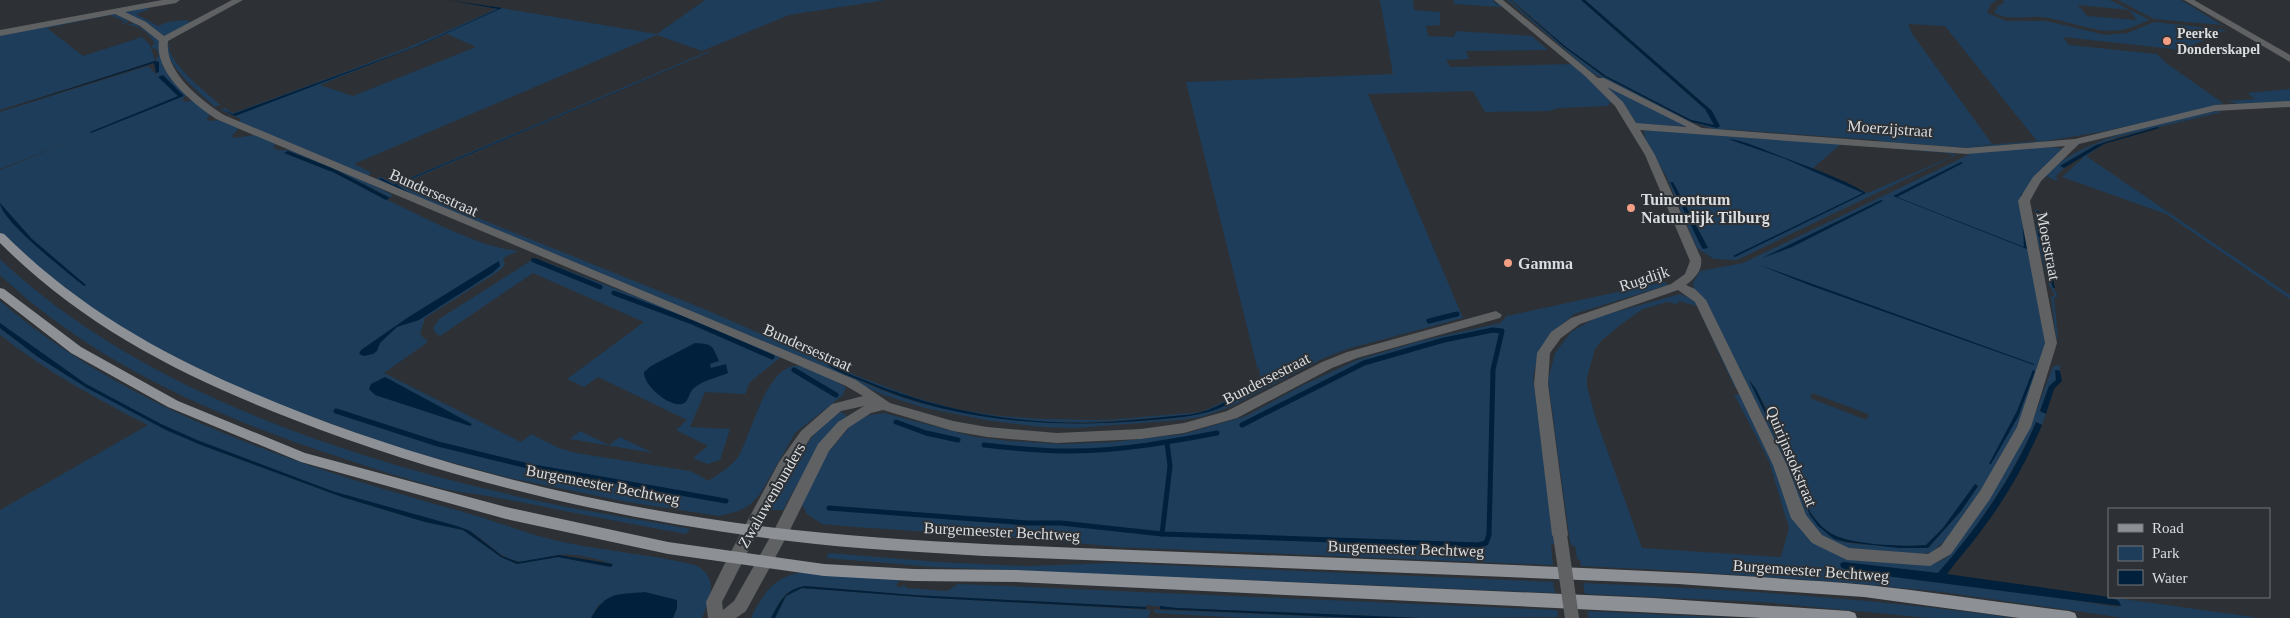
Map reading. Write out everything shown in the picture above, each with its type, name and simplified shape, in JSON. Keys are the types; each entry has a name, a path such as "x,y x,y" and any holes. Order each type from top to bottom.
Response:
{"main road":[{"name":"Burgemeester Bechtweg","path":"0,236 27,266 112,330 208,381 334,432 426,462 537,491 612,507 780,534 984,550 1687,579 1864,591 2069,618"},
{"path":"0,292 76,350 165,399 301,457 506,513 668,548 735,559 824,570 914,575 1016,576 1151,582 1653,606 1849,618"}],"street":[{"path":"0,34 176,0"},
{"path":"115,11 143,24 164,40 240,0"},
{"name":"Rugdijk","path":"1498,0 1588,74 1619,104 1650,155 1693,251 1696,262 1689,279 1679,286 1654,296 1596,312 1574,321 1556,335 1544,352 1541,367 1541,384 1572,618"},
{"path":"2188,0 2290,59"},
{"name":"Bundersestraat","path":"164,40 162,47 170,70 206,109 220,117 359,176 403,197 558,262 689,313 851,383 873,396 885,406 952,426 1029,437 1094,437 1175,429 1232,415 1327,365 1352,355 1496,315"},
{"name":"Moerzijstraat","path":"1588,74 1702,130"},
{"path":"2075,142 2215,108 2290,104"},
{"name":"Moerzijstraat","path":"1634,126 1967,151 2075,142"},
{"name":"Moerstraat","path":"2003,464 2024,427 2051,342 2024,201 2037,179 2075,142"},
{"name":"Quirijnstokstraat","path":"1679,286 1700,300 1780,465 1799,518 1816,538 1847,554 1930,560 1946,550 1985,495 2003,464"},
{"name":"Zwaluwenbunders","path":"716,618 714,602 750,528 784,466 806,434 825,415 837,407 852,403 872,402 885,406"},
{"name":"Zwaluwenbunders","path":"724,618 740,606 780,534 823,448 843,425 860,413 885,406"}],"green space":[{"path":"185,0 148,7 148,10 136,14 158,26 168,22 186,20 190,22 235,0 163,36 151,26 121,11"},
{"path":"446,0 657,34 705,0 886,0 789,15 702,51 657,35 354,164 372,173 366,177 239,122 241,119 221,110 225,108 233,113 300,89 464,24 496,9","holes":["447,34 476,47 353,96 320,85"]},
{"path":"1380,0 1413,0 1414,10 1440,12 1440,25 1426,26 1428,36 1454,37 1456,31 1532,36 1548,50 1466,51 1469,59 1446,60 1450,67 1573,64 1613,102 1608,104 1609,106 1559,108 1549,111 1485,112 1473,91 1368,94 1463,318 1347,349 1322,359 1230,407 1201,417 1180,420 1076,428 1042,427 991,421 925,408 884,395 782,350 372,180 381,177 395,184 709,51 399,185 704,309 860,377 913,397 956,409 999,416 1043,419 1105,420 1201,412 1261,385 1259,366 1258,371 1186,82 1393,74","holes":["828,364 890,392 939,407 995,417 1053,422 1110,421 1199,413 1252,393 1216,409 1184,417 1105,423 1035,422 966,414 933,406 899,396 867,384 840,372"]},
{"path":"1453,0 1493,0 1498,6 1496,0 1503,5 1500,7 1455,4"},
{"path":"1507,0 1510,0 1564,47 1603,76 1692,122 1715,126 1691,120 1606,76 1566,47 1512,0 1581,0 1705,109 1717,128 1712,111 1585,0 1997,0 1991,4 1987,13 2007,21 2047,21 2105,35 2128,33 2154,22 2226,30 2182,50 2063,37 2069,45 2157,54 2166,63 2223,103 2221,106 2100,132 2046,141 1972,148 1957,147 1883,142 1877,140 1723,129 1823,138 1717,130 1688,121 1592,73","holes":["1908,24 1945,26 2037,141 1957,147 1992,144 1913,35"]},
{"path":"2003,0 2110,0 2150,20 2124,29 2100,30 2050,18 2011,18 1994,13 1998,6 2004,3","holes":["2078,5 2129,10 2137,20 2087,16"]},
{"path":"2118,0 2181,0 2222,25 2154,19"},
{"path":"112,13 129,21 124,24 121,23 126,22 110,15 47,28 83,56 142,37 150,45 155,61 0,110 0,35"},
{"path":"134,23 159,40 161,58 188,94 182,99 185,102 195,100 211,114 206,119 211,121 218,120 239,128 232,136 234,138 255,135 276,143 273,148 293,150 308,155 393,195 387,200 434,223 486,244 518,251 503,258 505,265 499,271 425,318 420,334 428,342 384,373 521,442 531,434 559,448 576,453 690,471 709,481 729,467 738,457 769,387 778,375 788,368 800,366 818,372 846,387 843,395 795,433 760,494 751,504 739,511 719,516 627,502 510,478 401,449 239,390 113,325 17,250 0,232 0,170 79,138 0,169 0,112 148,66 157,75 156,73 159,71 156,58 159,56 156,48 153,49 152,45 155,44 153,40 139,28 127,25","holes":["288,151 332,168 387,196 386,200 335,173 285,153"]},
{"path":"166,42 168,42 174,59 180,68 220,105 215,107 184,78 171,60"},
{"path":"1604,84 1692,127 1637,124 1623,103"},
{"path":"2290,89 2290,102 2238,104 2227,101 2255,99 2247,93"},
{"path":"2217,111 2222,112 2121,136 2096,145 2060,166 2064,168 2055,177 2058,178 2056,181 2046,176 2060,163 2079,151 2101,141 2151,126"},
{"path":"1644,130 1841,144 1812,169 1868,193 1953,156 1947,153 1895,149 1948,152 1956,155 1737,260 1714,259 1697,248 1666,176 1645,138","holes":["1673,182 1708,248 1701,246 1671,183"]},
{"path":"2104,144 2086,156 2290,295 2290,299 2166,214 2062,177 2083,158 2082,156"},
{"path":"2046,146 2064,149 2041,169 2028,190 2046,342 2039,374 2016,429 1983,487 1946,540 1932,552 1922,554 1851,549 1835,544 1810,527 1777,445 1706,301 1694,289 1693,283 1700,271 1743,263 1958,160 1969,154 1969,152","holes":["1749,380 1776,427 1810,512 1832,534 1864,543 1904,546 1926,545 1943,528 1975,485 1978,486 1961,511 1928,548 1856,544 1839,541 1830,536 1810,515 1783,450","1812,393 1868,414 1869,415 1866,420 1810,398"]},
{"path":"2035,209 2039,211 2038,225 2050,281 2058,297 2054,297 2058,338 2062,341 2056,337 2051,297 2055,295 2049,285 2037,238"},
{"path":"535,258 666,308 781,357 750,382 745,394 705,392 690,427 730,429 720,460 707,464 693,458 708,446 676,430 687,420 598,377 584,387 567,379 644,322 533,273 440,336 435,332 433,328 439,319"},
{"path":"0,259 59,308 123,351 193,388 266,420 341,448 493,491 567,507 690,529 686,534 445,489 363,465 246,424 158,384 116,361 75,335 36,306 0,275"},
{"path":"1664,282 1668,285 1574,314 1553,332 1540,349 1533,377 1554,541 1554,544 1551,544 1553,565 1118,547 856,527 822,524 807,514 803,507 802,498 824,457 854,422 869,415 884,413 975,437 1010,441 1062,444 1113,442 1184,434 1246,416 1303,385 1357,360 1420,341 1500,323 1507,316"},
{"path":"1680,294 1694,300 1739,389 1735,388 1697,306 1679,301 1678,304 1667,302 1643,309 1620,325 1601,341 1595,349 1587,377 1587,387 1596,419 1642,548 1781,557 1789,528 1769,461 1734,394 1742,396 1773,463 1788,507 1806,535 1816,543 1929,565 1940,561 1947,557 1984,506 2032,422 2052,369 2054,366 2060,365 2060,371 2056,370 2056,380 2049,386 2040,411 2046,414 2042,425 2036,422 2027,443 1993,501 1967,538 1938,573 1843,562 1845,570 2048,596 2117,607 2119,607 2117,599 2113,598 2260,618 2124,618 1942,592 1852,583 1581,566 1580,560 1577,559 1575,546 1571,545 1570,542 1548,380 1555,353 1571,332 1597,317"},
{"path":"0,301 50,340 104,374 160,404 218,431 278,454 338,475 545,538 695,565 708,576 711,589 702,618 673,618 677,608 599,604 591,618 0,618 0,510 148,425 90,395 35,361 0,335 0,328 38,357 87,388 201,445 342,497 425,522 463,530 501,557 517,564 558,557 610,567 613,564 572,555 517,561 501,554 474,534 459,527 411,515 315,486 220,451 129,408 53,363 0,323"},
{"path":"841,412 847,416 812,461 783,510 770,510 808,443 829,420"},
{"path":"580,431 609,445 620,437 653,453 570,439"},
{"path":"829,553 938,562 1025,566 1113,563 1553,582 1555,593 934,567 826,558"},
{"path":"805,572 900,580 896,585 899,588 904,585 907,588 947,591 958,584 1557,610 1558,617 1421,618 1177,608 1146,605 1146,607 913,595 805,586 788,592 780,601 771,618 751,618 765,593 778,581"},
{"path":"1583,583 1799,595 1907,605 2014,618 1929,618 1761,602 1585,594"},
{"path":"802,588 933,598 1151,610 1148,618 775,618 786,596"},
{"path":"1155,609 1361,618 1247,618 1154,613"},
{"path":"1587,611 1733,618 1589,618"}],"water":[{"path":"448,0 502,8 418,46 235,116 223,110 233,114 415,47 498,9"},
{"path":"1510,0 1566,47 1606,76 1691,120 1714,125 1705,109 1581,0 1585,0 1712,111 1720,126 1717,128 1692,122 1603,76 1564,47"},
{"path":"709,53 396,185 417,197 379,179 381,178 394,185"},
{"path":"155,61 159,62 159,72 156,73 154,63 0,111"},
{"path":"163,75 184,96 90,132 178,96 158,77"},
{"path":"2157,127 2160,128 2104,144 2064,168 2060,166 2096,145"},
{"path":"1728,139 1747,143 1824,173 1866,193 1735,257 1733,256 1863,193 1783,158"},
{"path":"288,151 332,168 390,198 386,200 335,173 284,153"},
{"path":"1961,162 1963,163 1897,197 2024,247 2021,194 2023,194 2027,249 1893,196"},
{"path":"1670,182 1673,182 1708,248 1703,249 1701,246"},
{"path":"1881,200 1883,201 1792,247 1762,258"},
{"path":"0,203 32,239 86,285 84,286 64,270 23,234 11,222"},
{"path":"2036,211 2039,211 2055,288 2053,288 2041,250"},
{"path":"499,261 500,266 492,273 419,320 397,327 380,343 377,351 373,354 364,356 359,354 361,350 407,318"},
{"path":"1757,264 2034,364 2034,365 1809,285"},
{"path":"0,323 86,384 161,424 197,440 332,491 457,526 470,531 502,556 518,562 559,555 613,564 611,567 558,557 517,564 501,557 463,530 425,522 342,497 201,445 166,430 87,388 38,357 0,328"},
{"path":"695,343 706,344 712,347 719,361 710,364 711,368 726,364 728,373 705,381 697,386 682,404 670,402 652,389 644,372 651,366"},
{"path":"827,364 859,378 922,400 986,415 1052,422 1087,423 1036,422 966,414 899,396 833,369"},
{"path":"2033,370 2035,371 2018,417 1991,464 1989,464 2017,411"},
{"path":"2055,370 2060,371 2062,381 2054,389 2046,414 2040,411 2049,386 2056,380"},
{"path":"385,377 472,424 470,426 375,395 369,389 371,384"},
{"path":"1749,380 1756,389 1780,440 1810,512 1832,534 1865,543 1905,546 1926,545 1943,528 1975,484 1978,486 1961,511 1928,548 1899,548 1834,539 1818,526 1810,515 1783,450"},
{"path":"1253,392 1225,406 1199,414 1140,421 1087,423 1191,414 1208,410"},
{"path":"2036,422 2042,425 2015,480 1999,506 1947,574 2108,597 2119,601 2121,606 1847,571 1841,567 1840,564 1843,562 1938,573 1981,520 2017,463"},
{"path":"805,586 913,595 1146,607 1146,609 933,598 802,588 786,596 775,618 771,618 780,602 788,593"},
{"path":"645,592 677,600 677,608 673,618 591,618 602,603 613,596"},
{"path":"1160,606 1421,618 1361,618 1160,609"}],"waterway":[{"path":"536,261 600,287"},
{"path":"614,293 692,322 772,357"},
{"path":"1429,321 1457,314"},
{"path":"1162,534 1478,545 1486,543 1489,535 1493,370 1502,331 1493,330 1444,340 1364,363 1242,425"},
{"path":"794,370 836,395"},
{"path":"336,411 438,444 528,466 726,501"},
{"path":"896,422 926,433 958,440"},
{"path":"984,445 1039,450 1090,451 1181,440 1217,433"},
{"path":"1162,534 1170,466 1167,443"},
{"path":"829,508 1027,523 1061,523 1162,534"}],"place":[{"name":"Peerke Donderskapel","path":"2167,41"},
{"name":"Tuincentrum Natuurlijk Tilburg","path":"1631,208"},
{"name":"Gamma","path":"1508,263"}]}
